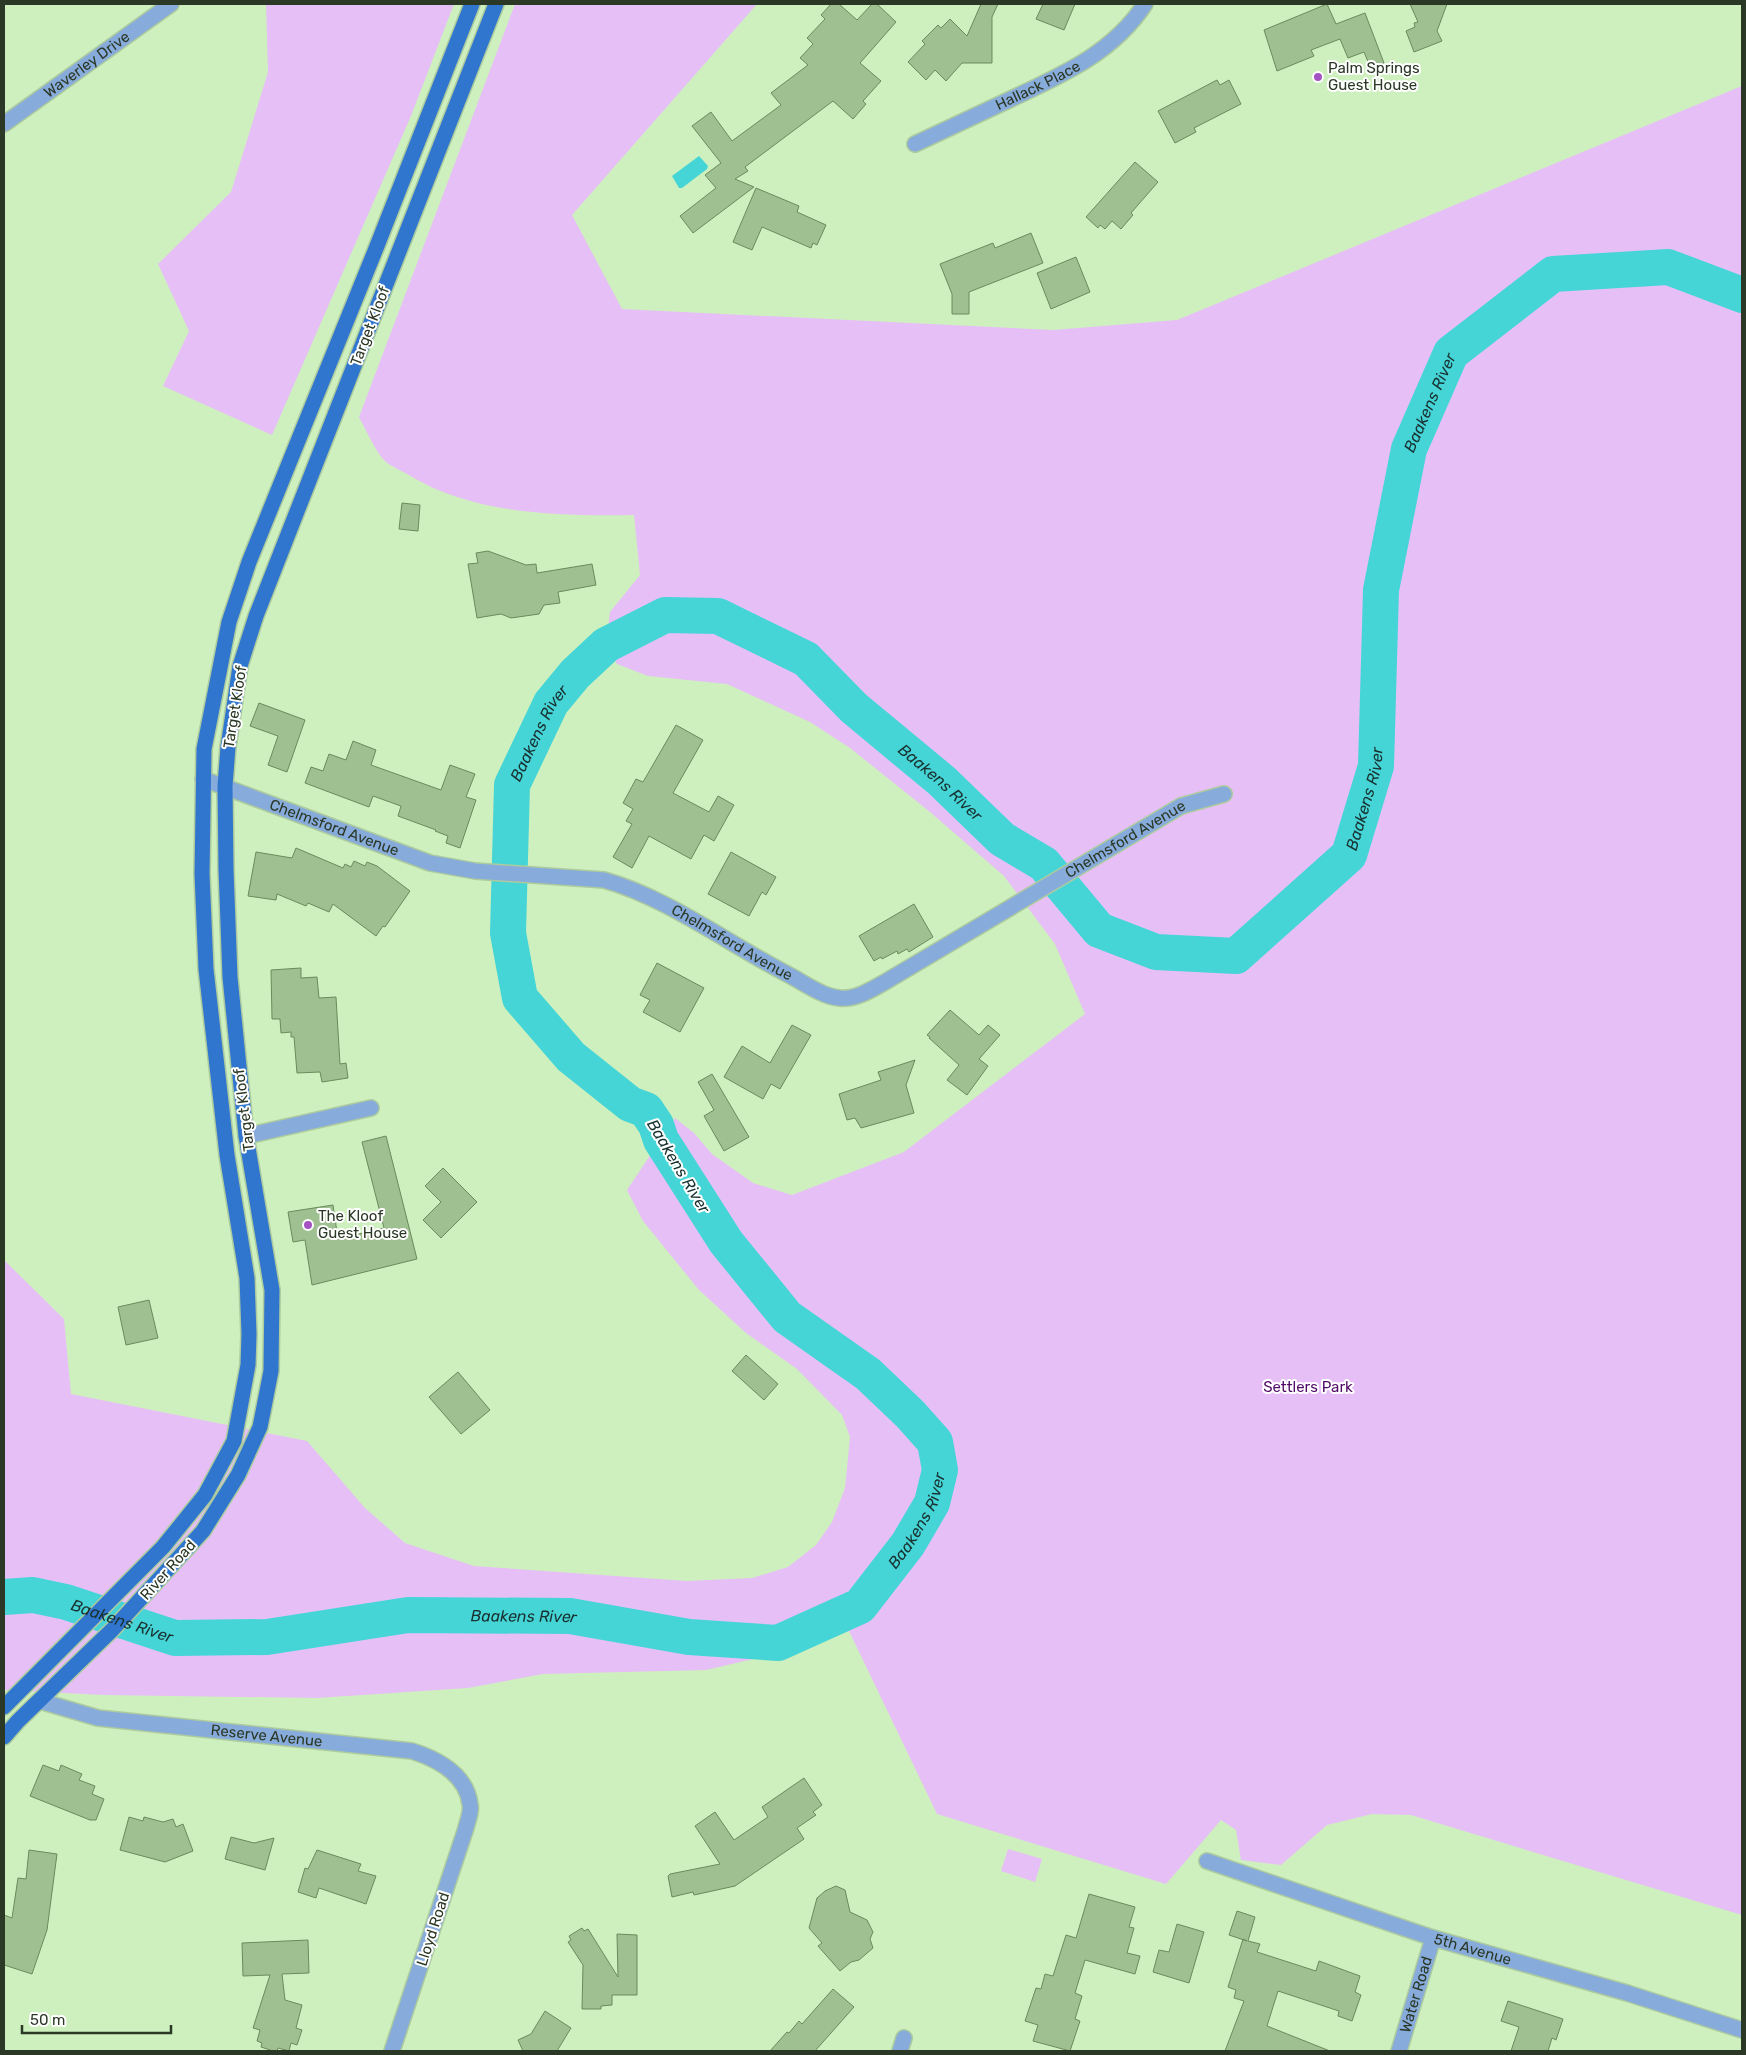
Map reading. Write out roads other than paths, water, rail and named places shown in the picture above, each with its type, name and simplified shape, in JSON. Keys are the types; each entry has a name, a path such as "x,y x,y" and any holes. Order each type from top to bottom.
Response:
{"main road":[{"name":"Target Kloof","path":"234,1441 248,1365 247,1278 227,1156 206,977 202,874 204,749 229,622 249,562 377,246 472,4"},
{"name":"Target Kloof","path":"250,1451 260,1427 271,1371 272,1290 246,1136 230,978 225,786 228,747 240,666 256,616 496,4"},
{"path":"284,472 310,480"},
{"name":"River Road","path":"4,1707 163,1547 205,1495 234,1441"},
{"name":"River Road","path":"4,1738 18,1721 132,1610 203,1531 238,1475 250,1451"}],"street":[{"name":"Waverley Drive","path":"4,124 170,4"},
{"name":"Hallack Place","path":"915,144 1065,74 1100,53 1136,19 1145,4"},
{"name":"Chelmsford Avenue","path":"203,779 430,863 475,871 539,874 604,880 621,884 652,899 778,970 828,995 840,998 852,998 874,988 1181,806 1224,794"},
{"path":"246,1136 372,1108"},
{"name":"Reserve Avenue","path":"43,1698 98,1718 412,1750 437,1761 454,1773 465,1789 471,1805"},
{"name":"Lloyd Road","path":"392,2051 465,1831 471,1805"},
{"name":"5th Avenue","path":"1207,1861 1433,1938 1628,1993 1742,2030"},
{"name":"Water Road","path":"1398,2051 1433,1938"}],"water":[{"path":"699,156 708,166 707,169 682,188 679,188 672,176"}],"waterway":[{"name":"Baakens River","path":"4,1597 33,1595 66,1602 175,1638 267,1637 408,1615 570,1616 689,1637 778,1643 860,1606 908,1544 932,1503 940,1470 935,1442 910,1414 868,1374 787,1317 726,1242 661,1140 656,1125 646,1110 630,1104 571,1057 520,998 508,933 512,785 551,703 575,674 606,645 665,615 718,616 806,659 854,708 942,781 1002,839 1044,864 1099,930 1156,952 1236,956 1349,855 1376,766 1381,590 1409,449 1451,353 1553,274 1668,267 1742,295"}],"place":[{"name":"Palm Springs Guest House","path":"1318,77"},
{"name":"The Kloof Guest House","path":"308,1225"}],"park label":[{"name":"Settlers Park","path":"1308,1387"}]}
